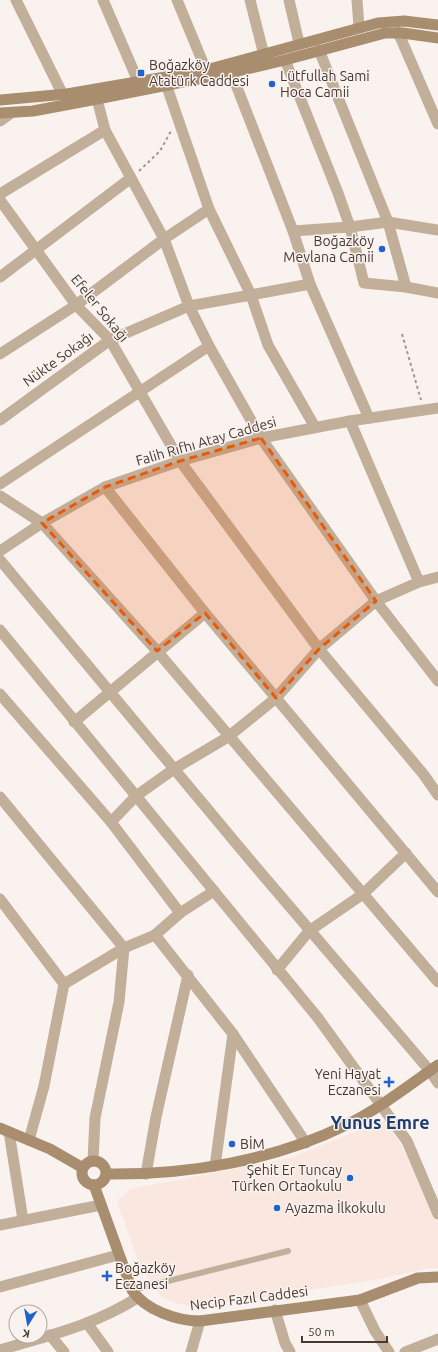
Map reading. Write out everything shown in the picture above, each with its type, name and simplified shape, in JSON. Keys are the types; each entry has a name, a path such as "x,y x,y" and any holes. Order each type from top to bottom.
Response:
{"main road":[{"path":"0,100 63,95 206,70 264,55 299,43 358,27 391,22 438,25"},
{"path":"6,113 97,99 231,72 285,60 385,33 398,32 438,38"},
{"path":"107,1174 146,1174 215,1166 262,1156 306,1143 346,1125 382,1104 434,1068"},
{"path":"5,1130 66,1157 83,1168"},
{"path":"93,1161 97,1161 104,1166 107,1174 104,1181 90,1185 82,1176 83,1168 89,1162 93,1161"},
{"path":"94,1185 118,1255 134,1294"},
{"name":"Necip Fazıl Caddesi","path":"134,1294 177,1319 200,1321 360,1300 418,1278 438,1277"}],"street":[{"path":"16,0 63,95"},
{"path":"103,0 138,81"},
{"path":"177,0 206,70"},
{"path":"250,0 264,55"},
{"path":"289,0 299,43"},
{"path":"357,0 358,27"},
{"path":"398,32 438,124"},
{"path":"319,50 388,222 406,287"},
{"path":"285,60 338,193 350,227 364,283 406,287 438,293"},
{"path":"231,72 293,231 310,284 369,418"},
{"path":"166,84 209,209 251,295 268,344 315,428"},
{"path":"97,99 105,130 164,239 189,306 209,346 261,438 376,601 438,681"},
{"path":"0,121 6,113"},
{"path":"0,194 105,130"},
{"path":"0,277 35,249 131,178"},
{"name":"Efeler Sokağı","path":"0,200 76,305 110,340 180,461 319,649 424,775 438,795"},
{"path":"0,354 76,305 164,239 209,209"},
{"path":"293,231 350,227 388,222 438,230"},
{"name":"Nükte Sokağı","path":"1,418 110,340 189,306 310,284"},
{"path":"0,484 209,346"},
{"name":"Falih Rıfhı Atay Caddesi","path":"0,551 42,523 105,487 180,461 261,438 350,421 438,408"},
{"path":"350,421 419,582"},
{"path":"105,487 205,613 438,892"},
{"path":"0,496 42,523 157,651 228,737 438,982"},
{"path":"0,560 310,931 434,1068 438,1083"},
{"path":"111,822 136,796 174,769 228,737 276,698 319,649 376,601 419,582 438,577"},
{"path":"74,722 109,690 205,613"},
{"path":"0,630 277,970 318,1018 382,1104 407,1141 438,1214"},
{"path":"0,694 111,822 180,913"},
{"path":"0,797 124,948 119,1002 95,1118 93,1161"},
{"path":"277,970 310,931 363,894 406,853"},
{"path":"29,1140 44,1086 64,984 124,948 155,935 180,913 214,891"},
{"path":"1,901 64,984"},
{"path":"155,935 233,1034 306,1143"},
{"path":"146,1174 156,1117 188,976"},
{"path":"215,1166 233,1034"},
{"path":"5,1130 23,1220"},
{"path":"0,1225 101,1205"},
{"path":"0,1286 118,1255"},
{"path":"0,1351 87,1323 112,1312 134,1294"},
{"path":"360,1300 374,1331 389,1352"},
{"path":"275,1310 285,1343 290,1352"},
{"path":"191,1352 200,1321"},
{"path":"87,1323 108,1352"},
{"path":"50,1335 64,1352"},
{"path":"405,1352 438,1339"}],"lane":[{"path":"134,1294 288,1251"}],"path":[{"path":"131,178 160,151 178,118"},
{"path":"402,334 424,411"}],"highlighted area":[{"path":"261,438 376,601 319,649 276,698 205,613 157,651 42,523 105,487 180,461"}],"shaded area":[{"name":"Ayazma İlkokulu","path":"387,1119 438,1215 438,1268 430,1268 379,1279 194,1308 162,1298 151,1284 138,1261 117,1201 131,1189 290,1158"}],"place":[{"name":"Boğazköy Atatürk Caddesi","path":"141,73"},
{"name":"Lütfullah Sami Hoca Camii","path":"272,84"},
{"name":"Boğazköy Mevlana Camii","path":"382,249"},
{"name":"Yeni Hayat Eczanesi","path":"389,1082"},
{"name":"BİM","path":"232,1144"},
{"name":"Şehit Er Tuncay Türken Ortaokulu","path":"350,1178"},
{"name":"Ayazma İlkokulu","path":"277,1208"},
{"name":"Boğazköy Eczanesi","path":"107,1276"}],"district":[{"name":"Yunus Emre","path":"380,1122"}]}
